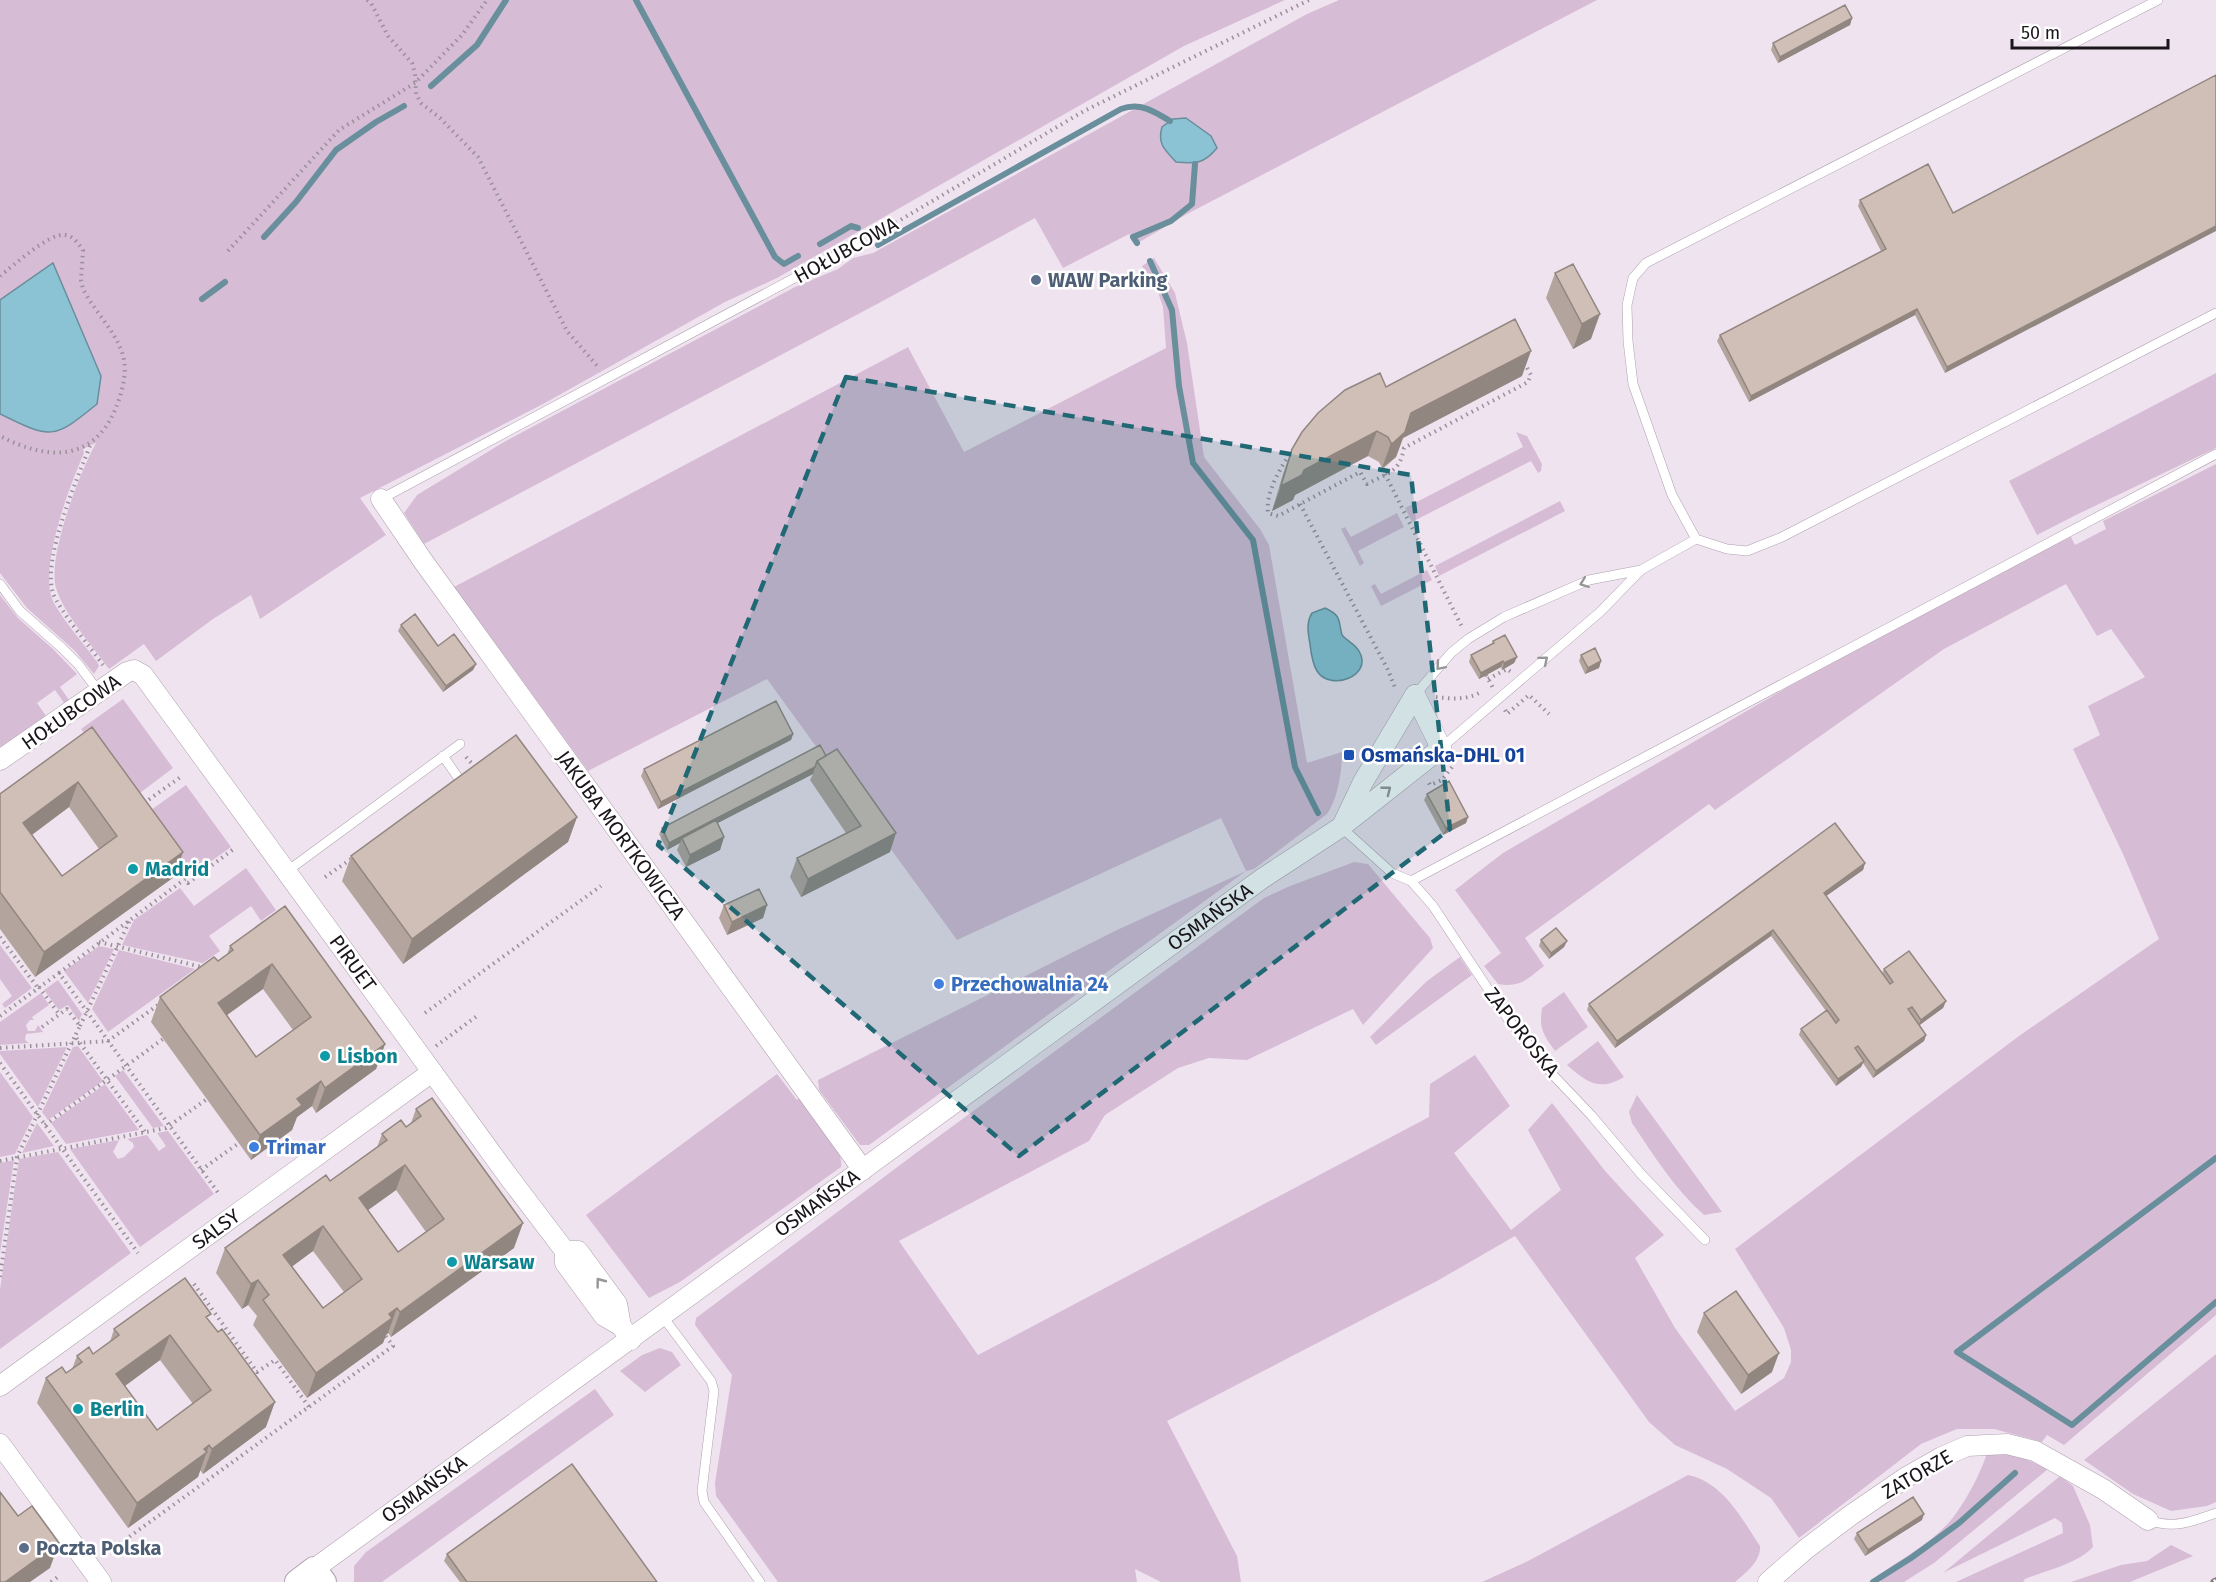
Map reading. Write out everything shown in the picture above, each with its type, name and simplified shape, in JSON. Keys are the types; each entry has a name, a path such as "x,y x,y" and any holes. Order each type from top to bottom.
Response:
{"street":[{"name":"JAKUBA MORTKOWICZA","path":"381,499 423,561 863,1170"},
{"name":"HOŁUBCOWA","path":"0,760 106,686 134,670 143,675"},
{"name":"PIRUET","path":"143,675 565,1251 565,1263 604,1316 626,1333"},
{"path":"1415,695 1441,748"},
{"path":"1341,827 1363,782 1415,695"},
{"name":"OSMAŃSKA","path":"312,1578 626,1333 663,1317 1254,885 1341,827 1441,748"},
{"name":"SALSY","path":"0,1386 432,1072"},
{"name":"ZATORZE","path":"1768,1582 1806,1549 1905,1478 1942,1456 1967,1446 2007,1443 2035,1451 2091,1482 2148,1520"},
{"path":"0,1444 101,1582"}],"lane":[{"path":"2158,0 1646,263 1633,278 1627,305 1633,384 1672,495 1696,539 1727,549 1746,551 1782,537 2216,313"},
{"name":"HOŁUBCOWA","path":"381,499 858,244"},
{"path":"1411,881 2216,454"},
{"path":"1441,748 1600,612 1641,570 1696,539"},
{"path":"1415,695 1451,653 1468,639 1504,617 1589,580 1641,570"},
{"path":"0,584 20,611 106,686"},
{"path":"286,872 460,744"},
{"path":"443,756 466,789"},
{"name":"ZAPOROSKA","path":"1341,827 1392,873 1411,881 1433,906 1508,1019 1554,1076 1641,1174 1705,1240"},
{"path":"663,1317 711,1381 714,1391 702,1491 704,1502 760,1582"},
{"name":"ZATORZE","path":"2148,1520 2158,1524 2180,1525 2216,1514"}],"path":[{"path":"367,0 371,3 388,36 412,63 416,94 421,103 440,118 478,157 567,331 607,378"},
{"path":"228,251 339,130 415,83 462,35 486,0"},
{"name":"HOŁUBCOWA","path":"858,244 1084,111 1309,0"},
{"path":"0,276 52,236 63,234 72,237 83,250 81,280 83,289 120,346 124,374 119,402 112,418 90,445 64,515 52,559 52,589 106,686"},
{"path":"1294,449 1287,458 1267,503 1268,513 1278,516 1360,472 1367,484 1385,474 1402,462 1404,448 1528,382 1530,375 1521,358"},
{"path":"0,436 48,452 72,451 90,445"},
{"path":"1385,474 1468,639"},
{"path":"1300,504 1388,670 1397,693 1452,699 1473,697 1492,687"},
{"path":"1500,698 1507,714 1529,695 1549,714"},
{"path":"452,768 467,757 476,769 483,764"},
{"path":"1418,766 1430,785 1442,780 1452,767"},
{"path":"135,810 182,776"},
{"path":"173,862 188,883 235,848"},
{"path":"325,877 354,856"},
{"path":"0,1008 2,1015 185,879"},
{"path":"425,1013 601,886"},
{"path":"581,900 584,905"},
{"path":"0,1277 17,1157 132,918"},
{"path":"539,931 543,936"},
{"path":"0,937 59,1014"},
{"path":"98,942 208,968 199,975"},
{"path":"498,961 501,966"},
{"path":"59,972 219,1194"},
{"path":"457,990 461,995"},
{"path":"0,1048 108,1041 163,1001"},
{"path":"42,1026 67,1009 80,1026"},
{"path":"445,1040 477,1016"},
{"path":"75,1036 145,1132"},
{"path":"45,1125 163,1039"},
{"path":"0,1064 138,1253"},
{"path":"0,1161 145,1132 169,1125 207,1099"},
{"path":"201,1170 239,1143"},
{"path":"194,1284 257,1372"},
{"path":"107,1544 111,1550 393,1346 385,1335"},
{"path":"248,1379 275,1360 309,1407"},
{"path":"267,1423 273,1432"},
{"path":"51,1582 59,1576"}],"highlighted area":[{"path":"846,377 1411,475 1450,829 1019,1156 658,845"}],"shaded area":[{"path":"0,0 1285,0 1184,46 777,278 725,302 545,403 360,498 386,535 260,619 251,595 213,619 156,661 144,644 109,669 72,619 56,588 54,574 60,536 74,493 96,443 83,449 84,453 58,527 49,586 57,608 97,662 99,666 94,674 75,651 27,608 0,573"},
{"path":"1339,0 1597,0 1187,214 1136,244 1129,234 1063,268 1035,218 424,544 404,513 417,495 504,442 795,287 838,269 853,258 873,253 1307,14"},
{"path":"1154,258 1175,293 1187,343 1204,457 1260,529 1269,545 1307,763 1342,752 1339,784 1327,814 1254,869 1246,871 1221,818 957,940 767,679 588,771 454,587 908,347 964,452 1166,348 1163,307 1158,292 1142,266"},
{"path":"2216,373 2216,448 2037,535 2009,481"},
{"path":"1516,432 1527,436 1542,464 1541,471 1538,473 1531,461 1412,522 1405,508 1523,447"},
{"path":"2216,464 2216,1315 2064,1445 2047,1435 2042,1442 1994,1429 1957,1429 1921,1444 1799,1538 1771,1498 1727,1469 1675,1445 1649,1422 1515,1236 1437,1281 1167,1421 1237,1556 1241,1582 1161,1582 1135,1569 1137,1582 778,1582 716,1496 715,1483 732,1375 695,1325 696,1318 916,1153 1264,898 1354,862 1368,864 1430,938 1433,948 1363,1025 1353,1009 1247,1060 1209,1058 1178,1068 1105,1115 1089,1141 899,1241 978,1355 1429,1117 1430,1084 1475,1055 1510,1106 1454,1153 1511,1230 1561,1190 1528,1130 1552,1103 1606,1172 1664,1235 1635,1258 1675,1328 1735,1411 1784,1378 1791,1362 1791,1350 1784,1328 1735,1249 2019,1036 2159,939 2123,854 2073,749 2100,735 2088,706 2145,677 2111,629 2097,636 2066,584 1944,649 1715,810 1709,804 1525,938 1544,966 1523,981 1512,985 1498,984 1484,966 1501,953 1455,890 1503,853 1793,684 2035,553 2071,537 2075,545 2106,529 2103,521"},
{"path":"1560,501 1565,511 1439,576 1435,566"},
{"path":"1397,513 1404,527 1358,551 1364,563 1360,566 1341,529 1345,527 1351,537"},
{"path":"1427,570 1432,580 1381,606 1371,586 1375,584 1381,594"},
{"path":"0,595 18,618 77,674 60,687 69,700 64,703 55,690 37,703 46,716 0,748"},
{"path":"123,699 173,768 132,799 81,729"},
{"path":"186,785 231,847 189,877 144,815"},
{"path":"246,868 276,910 261,921 251,906 209,936 220,951 203,963 122,945 134,920 180,888 194,906"},
{"path":"1246,871 869,1145 860,1145 819,1090 818,1080 1117,930"},
{"path":"0,945 32,988 5,1008 2,1004 12,996 0,979"},
{"path":"99,946 114,949 88,1003 64,971"},
{"path":"119,950 195,969 108,1032 92,1009"},
{"path":"1460,957 1472,975 1376,1045 1370,1037 1427,981"},
{"path":"58,980 82,1014 79,1021 68,1005 59,1010 44,990"},
{"path":"1564,992 1588,1027 1555,1051 1543,1031 1542,1008"},
{"path":"41,993 49,1005 32,1017 34,1020 30,1020 26,1025 28,1031 35,1031 38,1025 43,1032 26,1034 25,1040 29,1043 0,1045 0,1022"},
{"path":"1598,1041 1624,1077 1608,1084 1594,1083 1567,1065"},
{"path":"78,1046 103,1081 48,1120 42,1112 73,1047"},
{"path":"67,1047 38,1107 0,1054 0,1051"},
{"path":"123,1070 164,1126 153,1128 115,1076"},
{"path":"0,1072 33,1117 15,1154 0,1157"},
{"path":"777,1074 797,1100 801,1096 827,1130 838,1150 841,1167 680,1282 649,1298 586,1215"},
{"path":"105,1084 139,1130 66,1144 51,1123"},
{"path":"1637,1095 1722,1212 1704,1215 1665,1171 1632,1123 1629,1112"},
{"path":"37,1123 54,1146 22,1153"},
{"path":"168,1131 214,1194 140,1247 70,1149 119,1140 113,1152 118,1159 124,1157 134,1147 133,1143 127,1139 147,1135 159,1151 166,1146 157,1133"},
{"path":"58,1152 131,1253 0,1349 0,1289 19,1159"},
{"path":"14,1160 0,1253 0,1163"},
{"path":"660,1348 672,1352 681,1365 645,1392 620,1371 642,1355"},
{"path":"2216,1354 2216,1502 2207,1506 2171,1511 2133,1494 2084,1460"},
{"path":"595,1389 614,1415 382,1582 354,1582 354,1566 366,1552"},
{"path":"1988,1450 2007,1451 2048,1469 1934,1563 1904,1582 1881,1582 1877,1576 1926,1543 1951,1520 1973,1487"},
{"path":"1688,1475 1711,1485 1721,1493 1739,1514 1760,1546 1755,1562 1735,1582 1482,1582 1528,1561"},
{"path":"2060,1476 2073,1486 2090,1525 2093,1547 2086,1553 2070,1562 2025,1579 2023,1582 1956,1582 2063,1533 2062,1523 2055,1518 1943,1573"},
{"path":"2171,1545 2193,1556 2130,1582 2071,1582 2121,1565 2147,1561"}],"water":[{"path":"1186,118 1211,136 1217,148 1199,162 1176,162 1161,142 1162,127 1173,119"},
{"path":"53,263 101,376 97,404 70,424 51,432 30,428 0,414 0,300"},
{"path":"1325,608 1337,616 1342,635 1359,651 1362,660 1361,668 1348,678 1331,680 1323,677 1314,665 1308,632 1309,621 1312,613"}],"building":[{"path":"1845,5 1852,18 1780,57 1773,43"},
{"path":"2216,75 2216,226 1947,367 1917,309 1751,396 1720,335 1886,249 1860,200 1928,164 1953,213"},
{"path":"1573,264 1600,314 1582,324 1555,273"},
{"path":"1515,319 1531,351 1411,413 1405,432 1393,443 1377,431 1304,470 1302,475 1281,486 1292,449 1302,432 1318,413 1345,390 1380,373 1386,387"},
{"path":"415,614 438,646 454,634 476,664 446,686 401,625"},
{"path":"1505,635 1517,657 1504,663 1503,661 1481,673 1471,655"},
{"path":"1595,648 1601,661 1588,668 1581,655"},
{"path":"776,701 793,734 661,802 644,769"},
{"name":"Madrid","path":"92,727 183,852 44,952 0,892 0,794","holes":["78,782 117,836 62,876 23,823"]},
{"path":"516,735 577,817 412,939 351,856"},
{"path":"820,745 826,756 817,761 815,767 669,843 662,828"},
{"path":"837,749 896,833 808,879 797,858 861,826 817,761"},
{"path":"1449,781 1468,817 1446,828 1427,794"},
{"path":"716,820 724,837 690,855 682,838"},
{"path":"1835,823 1865,863 1824,893 1890,984 1893,982 1884,969 1909,951 1946,1001 1921,1020 1912,1007 1908,1009 1926,1035 1876,1071 1858,1046 1855,1048 1864,1061 1838,1079 1801,1029 1827,1010 1836,1023 1839,1020 1773,930 1617,1041 1589,1004"},
{"path":"759,889 767,905 732,922 724,905"},
{"name":"Lisbon","path":"285,906 385,1044 325,1088 321,1081 297,1099 302,1105 260,1135 160,997 214,957 218,961 233,950 230,946","holes":["272,964 311,1017 256,1057 218,1003"]},
{"path":"1556,928 1567,941 1551,953 1541,940"},
{"name":"Warsaw","path":"432,1098 523,1223 400,1312 397,1308 389,1314 392,1318 316,1373 263,1300 269,1295 258,1280 251,1284 225,1248 326,1175 330,1181 387,1140 382,1134 401,1120 406,1127 421,1116 416,1109","holes":["405,1165 444,1219 398,1252 359,1198","323,1226 362,1279 323,1308 283,1255"]},
{"name":"Berlin","path":"185,1278 211,1314 206,1317 218,1332 222,1329 275,1402 212,1449 209,1445 204,1449 207,1452 137,1503 46,1378 62,1367 66,1373 82,1362 77,1356 89,1347 93,1354 119,1335 114,1329","holes":["170,1335 211,1390 157,1430 116,1374"]},
{"path":"1736,1291 1779,1353 1748,1375 1704,1313"},
{"path":"572,1464 657,1582 467,1582 447,1554"},
{"path":"0,1492 18,1516 32,1506 59,1543 5,1582 0,1582"},
{"path":"1913,1497 1924,1514 1868,1550 1857,1533"}],"waterway":[{"path":"431,86 477,45 506,0"},
{"path":"636,0 775,257 784,264 798,256"},
{"path":"264,237 296,202 336,150 404,106"},
{"path":"878,245 1121,109 1141,107 1170,121"},
{"path":"1137,243 1133,237 1171,221 1192,204 1195,164"},
{"path":"820,244 851,226 858,228"},
{"path":"1150,261 1172,310 1179,386 1193,463 1253,540 1295,767 1318,813"},
{"path":"202,299 225,282"},
{"path":"2216,1158 1957,1352 2072,1425 2216,1302"},
{"path":"1873,1582 1959,1523 2015,1473"}],"place":[{"name":"WAW Parking","path":"1036,280"},
{"name":"Osmańska-DHL 01","path":"1349,755"},
{"name":"Madrid","path":"133,869"},
{"name":"Przechowalnia 24","path":"939,984"},
{"name":"Lisbon","path":"325,1056"},
{"name":"Trimar","path":"254,1147"},
{"name":"Warsaw","path":"452,1262"},
{"name":"Berlin","path":"78,1409"},
{"name":"Poczta Polska","path":"24,1548"}]}
